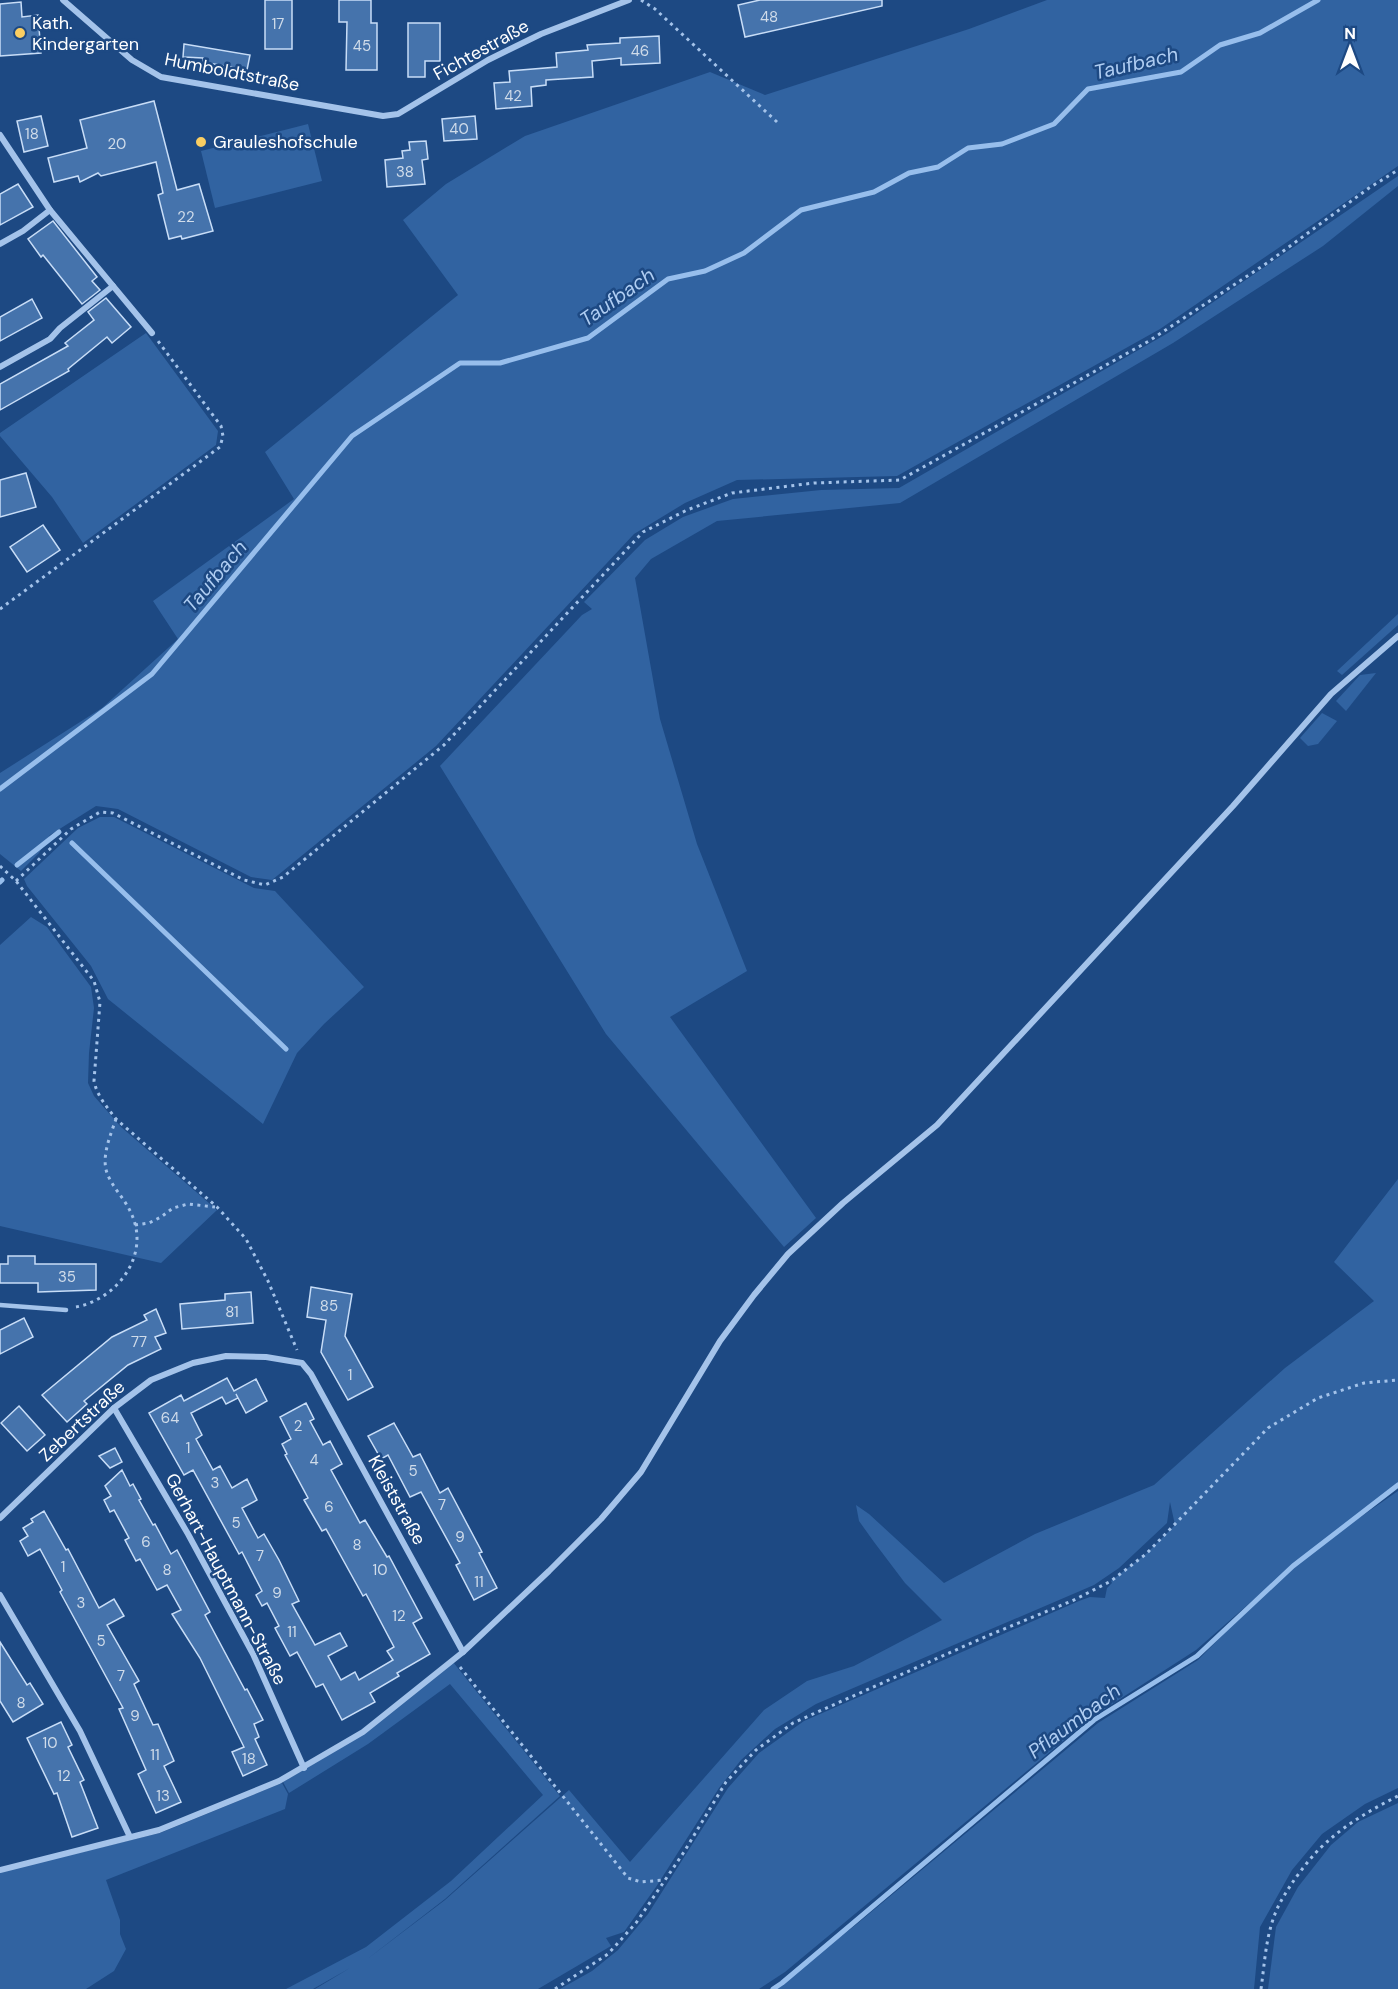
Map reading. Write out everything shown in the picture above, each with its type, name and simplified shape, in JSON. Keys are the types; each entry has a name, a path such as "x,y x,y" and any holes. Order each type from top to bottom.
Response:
{"street":[{"name":"Humboldtstraße","path":"63,0 132,60 161,77 383,116"},
{"name":"Fichtestraße","path":"383,116 398,114 488,60 541,34 629,0"},
{"path":"0,135 50,210 152,333"},
{"path":"0,244 23,231 50,210"},
{"path":"0,367 50,339 60,328 113,286"},
{"path":"0,1870 159,1830 279,1781 363,1732 463,1652 602,1519 641,1472 720,1341 753,1295 789,1254 843,1203 937,1125 1225,814 1331,694 1398,636"},
{"name":"Zebertstraße","path":"0,1518 114,1408 151,1380 193,1363 226,1356 266,1357 302,1363"},
{"name":"Kleiststraße","path":"302,1363 311,1374 463,1652"},
{"name":"Gerhart-Hauptmann-Straße","path":"114,1408 188,1534 253,1654 304,1768"},
{"path":"0,1595 80,1731 130,1837"}],"lane":[{"path":"0,1305 66,1310"}],"path":[{"path":"641,0 655,9 777,122"},
{"path":"16,880 71,829 100,812 113,813 244,880 266,885 283,877 444,745 643,532 687,510 732,493 814,483 900,480 1149,341 1267,263 1369,188 1398,170"},
{"path":"0,609 220,447 223,436 221,426 152,333"},
{"path":"0,866 16,880 94,981 100,1002 94,1081 96,1090 116,1119 217,1207 246,1239 268,1281 302,1363"},
{"path":"66,1310 82,1306 100,1297 120,1283 131,1269 136,1251 137,1231 132,1213 107,1172 107,1150 116,1119"},
{"path":"135,1225 149,1223 173,1208 188,1204 217,1207"},
{"path":"555,1989 608,1954 636,1923 726,1782 756,1750 793,1723 987,1636 1074,1600 1111,1581 1146,1554 1268,1428 1318,1398 1364,1383 1398,1380"},
{"path":"453,1659 628,1878 641,1882 665,1880"},
{"path":"1261,1989 1267,1942 1279,1904 1303,1870 1327,1841 1378,1806 1398,1796"}],"shaded area":[{"path":"1047,0 1398,0 1398,166 1160,329 897,476 737,480 685,503 634,534 436,746 272,880 251,877 118,809 96,806 50,835 39,853 21,871 0,854 0,773 102,708 178,639 153,601 294,499 265,452 458,295 403,220 446,184 525,136 710,72 765,95 969,29"},
{"path":"308,124 322,181 215,208 201,151"},
{"path":"1398,176 1398,186 1323,246 1173,343 900,503 717,521 651,559 635,578 660,719 697,844 747,971 670,1017 816,1218 784,1247 606,1034 440,766 582,615 592,609 584,602 645,540 683,517 733,499 821,490 899,488 1168,333"},
{"path":"146,333 218,431 216,445 83,543 52,497 0,436 0,433"},
{"path":"1398,614 1398,625 1342,675 1337,671"},
{"path":"1376,673 1346,711 1336,701 1360,675"},
{"path":"1322,713 1337,721 1318,744 1308,746 1300,738"},
{"path":"100,817 114,817 254,888 275,891 364,987 297,1053 263,1124 108,999 91,966 27,886 24,879 78,828"},
{"path":"31,917 47,927 91,987 94,1008 88,1083 94,1096 121,1127 217,1210 161,1263 0,1226 0,945"},
{"path":"1398,1179 1398,1483 1307,1554 1398,1491 1398,1788 1365,1804 1322,1834 1292,1870 1260,1927 1254,1989 775,1989 858,1923 1098,1723 1198,1660 1283,1574 1196,1650 1092,1717 785,1972 759,1989 560,1989 592,1971 618,1950 648,1914 728,1788 759,1753 804,1721 1079,1601 1090,1597 1105,1598 1111,1581 1146,1554 1175,1525 1170,1502 1167,1523 1119,1568 1094,1585 816,1704 775,1729 741,1760 719,1788 656,1887 624,1932 606,1938 611,1946 538,1989 315,1989 350,1968 313,1989 286,1989 366,1947 451,1881 543,1795 450,1684 368,1744 289,1793 283,1782 365,1733 453,1662 560,1796 445,1899 366,1960 445,1900 569,1790 630,1862 764,1710 807,1681 854,1666 942,1620 905,1583 874,1542 859,1521 856,1505 869,1514 944,1583 1035,1534 1154,1485 1285,1368 1374,1301 1334,1262"},
{"path":"282,1783 288,1794 285,1809 106,1880 120,1920 120,1934 126,1949 114,1971 86,1989 0,1989 0,1872 160,1833"},
{"path":"1398,1803 1398,1989 1268,1989 1276,1927 1298,1887 1331,1845 1358,1822"}],"building":[{"path":"265,0 292,0 292,49 265,49"},
{"path":"339,0 371,0 371,23 377,23 377,70 346,70 347,22 339,22"},
{"path":"760,0 882,0 882,6 745,37 738,5"},
{"name":"Kath. Kindergarten","path":"21,2 22,17 38,15 41,53 0,56 0,4"},
{"path":"408,23 440,23 440,61 425,61 425,77 408,77"},
{"path":"659,36 660,63 621,65 621,58 592,61 593,77 546,80 546,85 531,87 532,106 496,109 494,83 510,82 509,71 557,67 556,53 588,50 587,45 620,43 620,38"},
{"path":"184,44 250,55 247,70 203,62 203,58 183,57"},
{"path":"154,101 177,190 199,184 213,231 182,239 181,236 169,239 158,195 163,193 156,162 101,176 98,173 80,182 78,176 54,182 48,158 87,148 80,120"},
{"path":"41,116 48,146 24,152 17,121"},
{"path":"475,116 477,139 444,141 442,119"},
{"path":"426,141 428,159 422,160 425,184 387,187 385,160 403,158 402,151 410,150 409,142"},
{"path":"18,184 33,207 0,225 0,194"},
{"path":"53,221 97,277 92,281 100,290 82,304 28,239"},
{"path":"106,298 131,327 112,343 107,337 68,369 69,371 0,410 0,384 68,346 65,343 94,320 88,312"},
{"path":"32,299 42,318 0,341 0,317"},
{"path":"26,473 36,507 0,517 0,480"},
{"path":"43,525 60,550 27,572 10,547"},
{"path":"8,1256 35,1256 35,1264 96,1264 96,1290 38,1292 38,1283 0,1283 0,1264 8,1264"},
{"path":"311,1287 352,1294 345,1336 373,1387 348,1400 321,1352 326,1320 307,1317"},
{"path":"251,1292 253,1323 182,1329 180,1304 225,1300 225,1294"},
{"path":"156,1309 166,1333 155,1337 161,1349 128,1365 84,1401 87,1404 67,1422 42,1395 112,1337 147,1320 144,1315"},
{"path":"24,1318 33,1337 0,1354 0,1330"},
{"path":"227,1378 234,1391 256,1379 267,1401 246,1413 236,1394 238,1398 226,1404 222,1397 191,1413 202,1435 196,1439 213,1470 220,1466 232,1488 247,1479 257,1500 242,1508 258,1538 264,1534 279,1560 299,1601 292,1604 315,1645 340,1633 347,1646 328,1656 341,1680 355,1672 359,1680 393,1660 387,1651 394,1647 366,1594 363,1596 326,1529 322,1531 304,1500 308,1498 285,1455 287,1454 282,1444 291,1439 280,1417 306,1403 314,1419 310,1421 323,1445 330,1441 342,1464 331,1470 360,1523 365,1520 387,1557 389,1556 422,1618 413,1623 430,1654 397,1673 399,1676 370,1693 375,1702 342,1720 323,1684 316,1687 297,1652 290,1656 275,1628 279,1626 267,1603 262,1606 256,1595 262,1591 242,1552 239,1554 193,1470 184,1475 149,1413 181,1395 184,1401"},
{"path":"19,1406 45,1435 27,1451 1,1423"},
{"path":"394,1423 413,1457 420,1454 440,1493 448,1488 482,1552 479,1553 497,1588 474,1600 456,1565 460,1563 421,1492 410,1497 388,1455 381,1459 368,1436"},
{"path":"115,1448 122,1462 110,1468 99,1456"},
{"path":"122,1470 130,1486 133,1484 141,1499 139,1500 171,1554 177,1550 210,1612 205,1615 263,1720 254,1724 259,1737 255,1739 267,1765 243,1776 232,1752 244,1747 200,1658 172,1614 181,1610 167,1585 157,1590 140,1559 136,1561 125,1540 129,1538 114,1510 110,1512 104,1500 111,1496 105,1486"},
{"path":"44,1511 66,1550 68,1549 99,1608 114,1599 124,1616 107,1625 139,1681 134,1684 153,1725 158,1724 174,1761 164,1766 181,1802 156,1813 138,1774 146,1770 119,1709 123,1708 60,1592 62,1590 40,1549 28,1556 20,1541 28,1536 23,1528 33,1522 31,1519"},
{"path":"0,1642 27,1685 30,1683 43,1704 13,1722 0,1701"},
{"path":"61,1722 72,1745 68,1747 84,1780 80,1782 98,1828 72,1837 57,1793 54,1794 27,1738"}],"waterway":[{"name":"Taufbach","path":"0,789 152,674 352,436 460,363 500,363 588,338 668,279 705,271 744,253 801,210 874,192 909,173 938,167 968,148 1002,144 1054,124 1088,89 1181,72 1220,45 1260,33 1318,0"},
{"path":"17,865 59,832"},
{"path":"72,843 286,1049"},
{"name":"Pflaumbach","path":"773,1989 1094,1720 1197,1656 1293,1566 1398,1485"}],"place":[{"name":"Kath. Kindergarten","path":"20,33"},
{"name":"Grauleshofschule","path":"201,142"}]}
